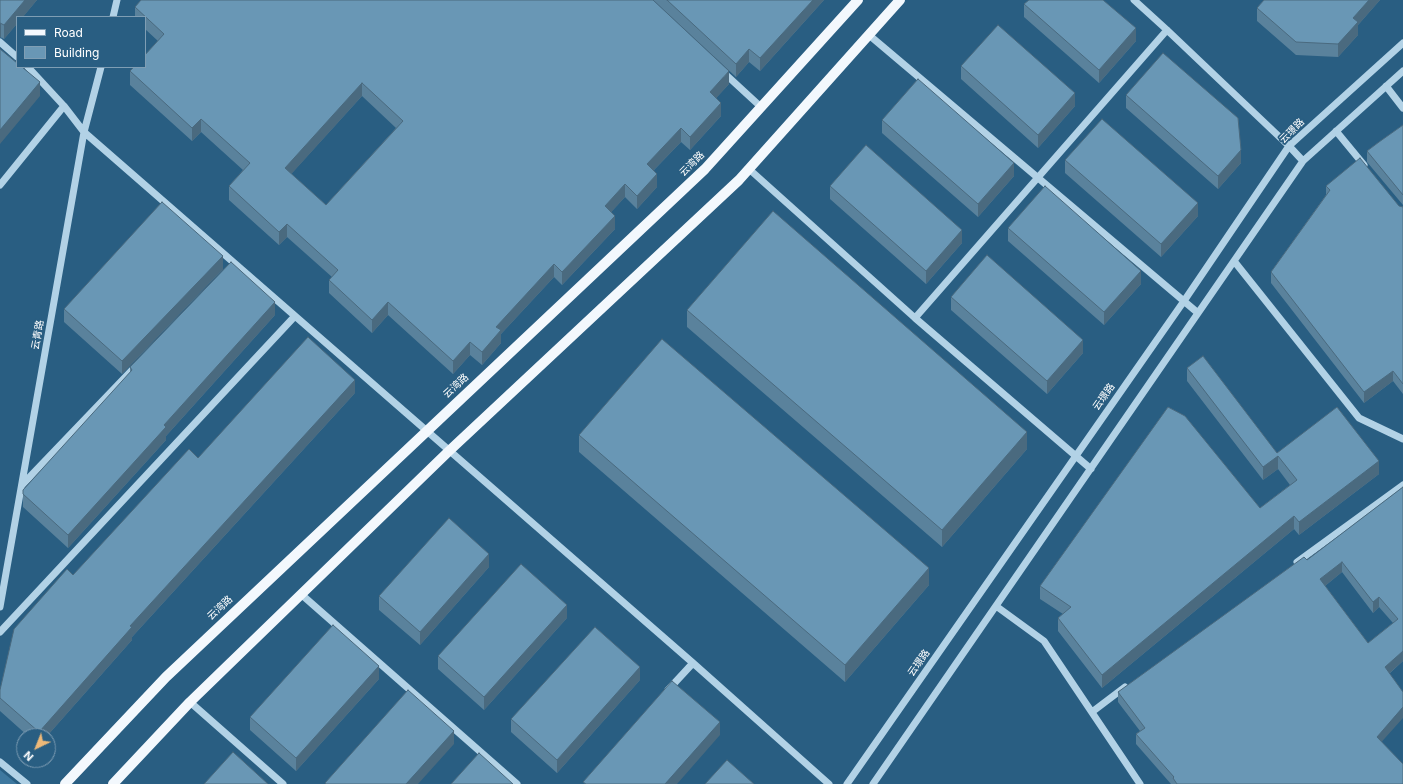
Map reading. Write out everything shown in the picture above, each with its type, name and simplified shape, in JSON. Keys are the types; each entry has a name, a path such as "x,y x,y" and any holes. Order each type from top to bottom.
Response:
{"main road":[{"name":"云湾路","path":"65,784 166,677 705,169 858,0"},
{"path":"113,784 190,702 449,451 739,180 900,0"}],"street":[{"path":"113,16 117,0"},
{"path":"1134,0 1168,30 1290,146 1303,161"},
{"path":"915,318 1168,30"},
{"path":"869,34 1198,313"},
{"path":"0,42 16,56"},
{"name":"云璟路","path":"847,784 1290,146 1403,43"},
{"path":"715,64 761,107"},
{"path":"29,68 64,106 84,132 693,663 829,784"},
{"name":"云青路","path":"0,607 84,132 100,68"},
{"path":"873,784 1303,161 1403,71"},
{"path":"1386,86 1403,108"},
{"path":"0,186 64,106"},
{"path":"1336,131 1370,172"},
{"path":"749,169 915,318 1090,469"},
{"path":"1234,261 1359,418 1403,439"},
{"path":"229,269 235,264"},
{"path":"0,632 295,316"},
{"path":"22,485 142,360"},
{"path":"1289,568 1403,485"},
{"path":"302,595 517,784"},
{"path":"996,606 1044,641 1140,784"},
{"path":"662,698 693,663"},
{"path":"1092,712 1130,684"},
{"path":"190,702 283,784"},
{"path":"0,762 27,784"}],"shaded area":[{"path":"0,770 17,784 0,784"}],"building":[{"path":"0,0 25,0 4,25 0,23"},
{"path":"141,0 653,0 729,71 710,92 721,103 690,137 681,128 647,164 657,174 637,196 625,184 605,206 615,216 562,272 554,264 496,327 501,330 482,352 470,342 453,361 388,302 372,320 329,280 338,270 287,224 279,232 229,186 250,163 201,119 192,128 130,71 133,68 146,68 146,54 164,34 135,7","holes":["362,83 403,121 326,205 285,168"]},
{"path":"667,0 813,0 760,58 749,49 736,64"},
{"path":"1029,0 1103,0 1136,28 1099,70 1024,4"},
{"path":"1264,0 1369,0 1353,18 1358,22 1338,44 1296,42 1257,8"},
{"path":"998,25 1075,93 1038,135 961,66"},
{"path":"0,49 16,62 16,68 23,68 40,82 0,130"},
{"path":"1163,53 1238,118 1241,150 1218,176 1126,95"},
{"path":"918,79 1014,163 978,204 882,120"},
{"path":"1102,119 1198,203 1161,244 1065,160"},
{"path":"1403,125 1403,195 1367,151"},
{"path":"866,145 962,230 926,271 830,186"},
{"path":"1360,158 1399,206 1403,207 1403,384 1393,371 1364,392 1271,272 1330,190 1326,186"},
{"path":"1045,186 1141,271 1104,312 1008,228"},
{"path":"162,202 223,256 122,361 64,309"},
{"path":"773,211 1027,432 942,530 687,310"},
{"path":"987,255 1083,340 1047,381 951,297"},
{"path":"231,262 275,302 164,425 166,427 68,535 23,494 23,490 132,370 130,367"},
{"path":"308,337 355,380 130,626 132,627 43,728 34,728 0,698 0,690 14,629 67,569 73,575 189,449 198,458"},
{"path":"662,339 929,568 845,665 579,435"},
{"path":"1203,356 1277,453 1337,407 1379,461 1299,522 1294,516 1102,675 1058,618 1071,607 1040,586 1168,407 1185,416 1260,508 1297,480 1278,456 1263,467 1187,368"},
{"path":"1403,487 1403,651 1385,667 1403,692 1403,707 1377,737 1403,764 1403,784 1177,784 1173,778 1174,777 1136,734 1145,728 1118,692 1304,557 1307,560","holes":["1342,562 1373,602 1379,597 1398,619 1368,643 1320,579"]},
{"path":"449,518 489,554 420,632 379,596"},
{"path":"521,564 567,605 484,697 438,656"},
{"path":"333,625 379,666 296,758 250,717"},
{"path":"595,627 640,667 557,760 511,719"},
{"path":"672,681 720,722 665,784 586,784 583,782"},
{"path":"408,690 454,731 406,784 326,784 325,783"},
{"path":"233,752 268,784 204,784"},
{"path":"479,753 513,784 451,784"},
{"path":"727,760 754,784 705,784"}]}
